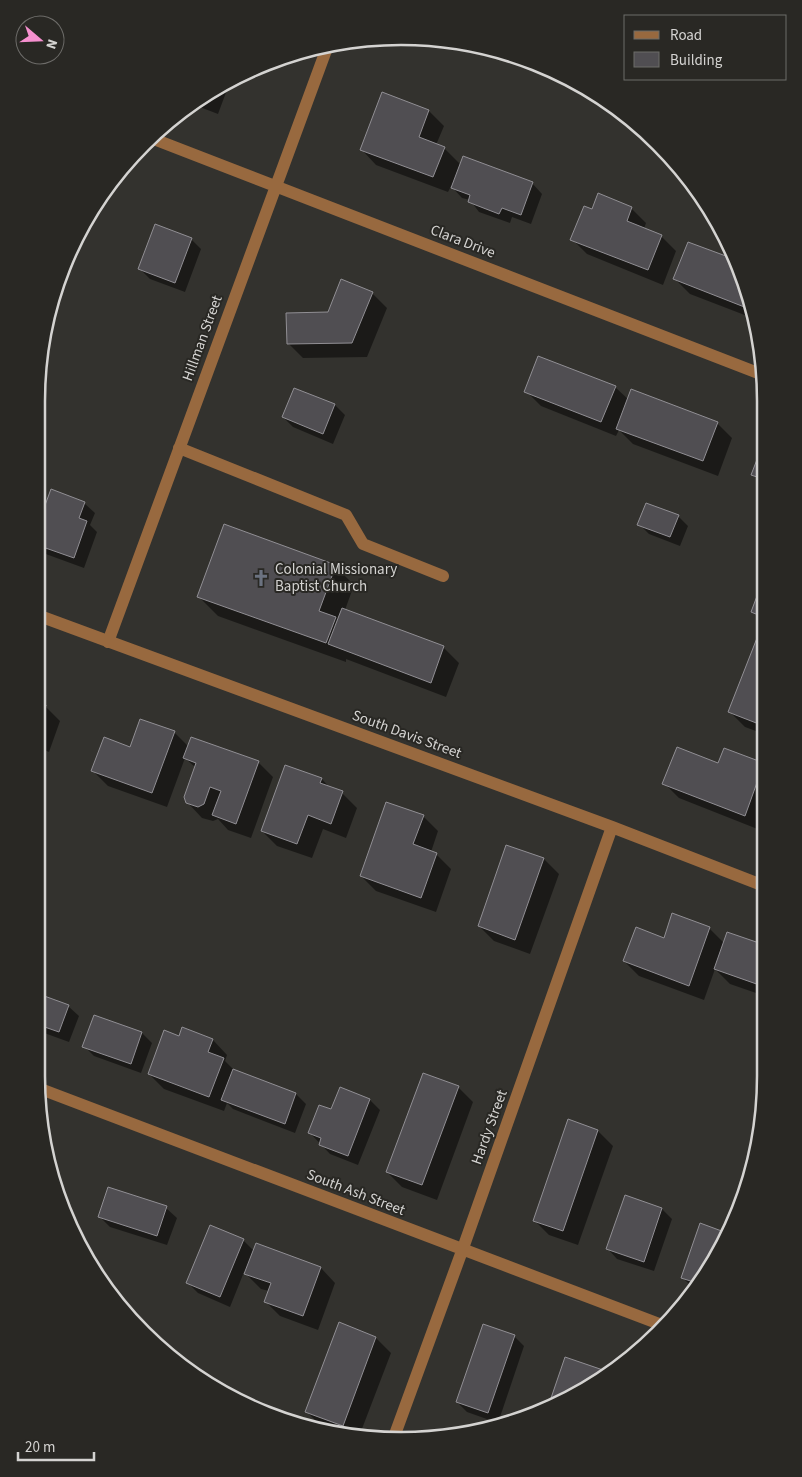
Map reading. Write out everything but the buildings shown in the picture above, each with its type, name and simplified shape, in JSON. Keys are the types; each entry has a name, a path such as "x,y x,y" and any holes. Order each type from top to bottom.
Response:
{"street":[{"name":"Hillman Street","path":"108,642 325,54"},
{"name":"Clara Drive","path":"158,141 755,372"},
{"path":"179,448 346,515 363,544 443,576"},
{"name":"South Davis Street","path":"45,618 612,827 757,883"},
{"name":"Hardy Street","path":"396,1432 612,827"},
{"name":"South Ash Street","path":"46,1091 657,1323"}],"place":[{"name":"Colonial Missionary Baptist Church","path":"261,578"}]}
